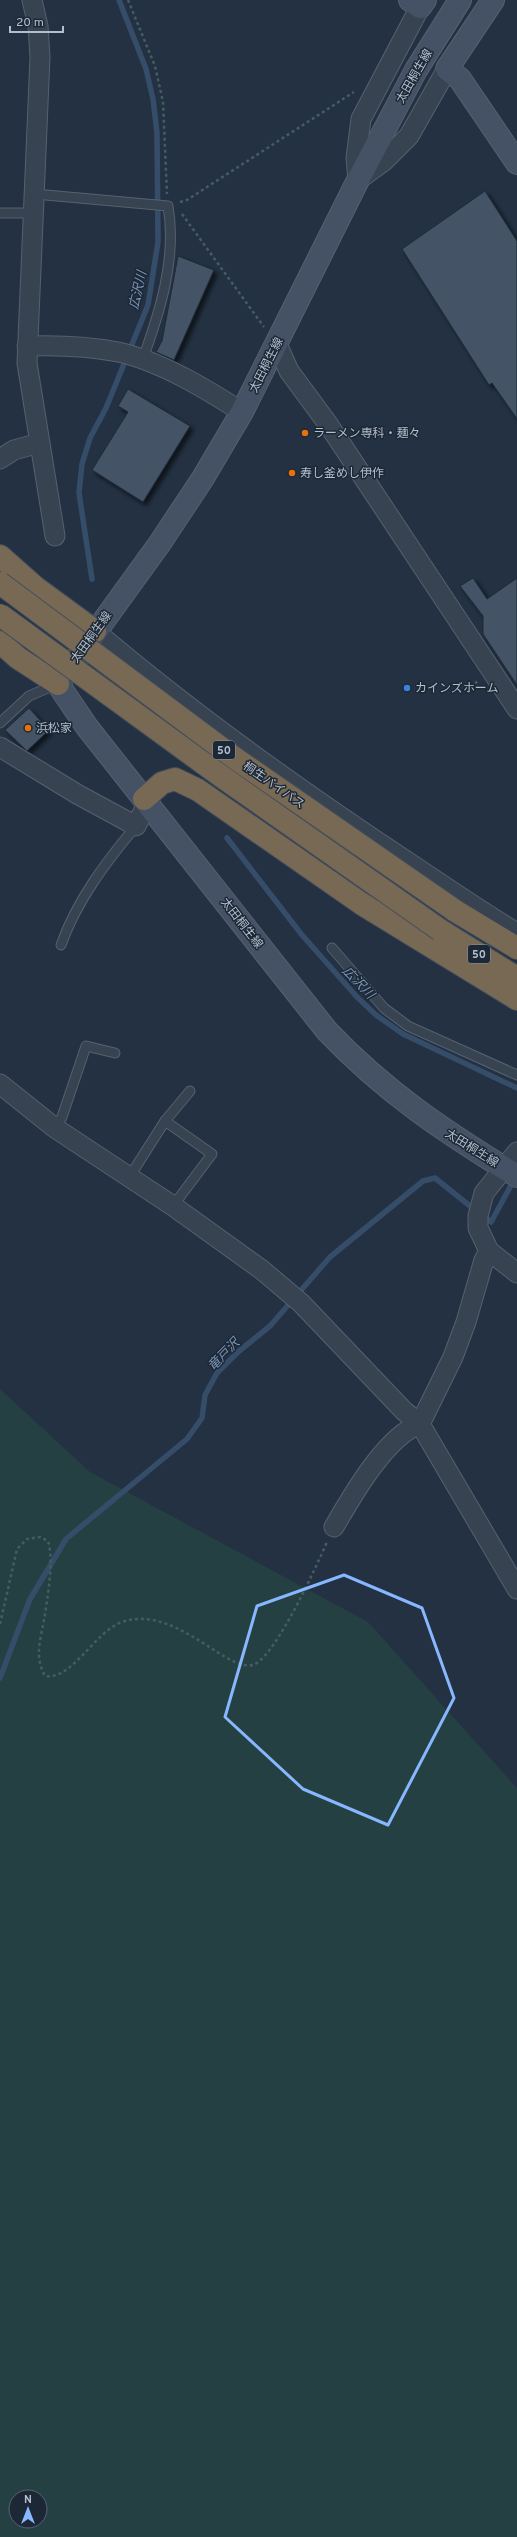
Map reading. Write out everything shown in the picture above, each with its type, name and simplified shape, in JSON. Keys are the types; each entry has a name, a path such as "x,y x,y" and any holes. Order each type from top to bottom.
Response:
{"highway":[{"path":"0,556 35,587 95,631"},
{"name":"桐生バイパス","path":"0,583 236,759 454,910 517,948"},
{"name":"桐生バイパス","path":"0,615 215,771 440,930 517,978"},
{"path":"0,642 18,658 58,684"},
{"name":"50","path":"144,799 162,783 175,779 198,790 362,904 517,998"}],"main road":[{"name":"太田桐生線","path":"460,0 416,70 358,180 242,412 203,478 160,543 58,684 87,727 322,1025 355,1060 387,1089 437,1126 512,1165"},
{"path":"493,0 447,69 460,80 517,163"}],"street":[{"path":"32,0 38,26 40,57 27,346 29,383 55,536"},
{"path":"358,180 356,158 361,119 418,2"},
{"path":"358,180 384,161 409,136 447,69"},
{"path":"277,344 289,371 328,424 517,708"},
{"path":"27,346 82,347 133,357 173,372 242,412"},
{"path":"0,459 14,450 39,443"},
{"path":"95,631 192,711 240,746 352,825 517,933"},
{"path":"0,747 77,794 136,826 145,808 144,799"},
{"path":"0,1084 55,1128 130,1176 262,1270 301,1303 404,1411 420,1424 517,1589"},
{"path":"512,1165 484,1194 478,1216 478,1228 489,1251 517,1273"},
{"path":"334,1527 354,1493 384,1454 407,1429 420,1424 458,1343 484,1260 489,1251"}],"lane":[{"path":"35,194 166,205 170,236 167,276 162,302 133,357"},
{"path":"0,214 34,213"},
{"path":"0,723 29,696 58,684"},
{"path":"61,945 68,924 87,890 136,826"},
{"path":"332,948 384,1008 408,1026 459,1051 517,1075"},
{"path":"55,1128 62,1117 86,1046 114,1053"},
{"path":"130,1176 165,1121 190,1091"},
{"path":"165,1121 212,1154 173,1206"}],"path":[{"path":"128,0 155,66 163,102 166,205"},
{"path":"166,205 187,200 365,85 376,87"},
{"path":"166,205 183,215 277,344"},
{"path":"465,690 480,680"},
{"path":"0,1624 17,1549 27,1539 40,1537 48,1541 51,1552 45,1614 38,1654 39,1665 45,1676 53,1677 64,1673 104,1632 122,1622 140,1620 159,1620 177,1628 234,1663 247,1667 256,1664 268,1651 293,1613 334,1527"}],"highlighted area":[{"path":"344,1575 422,1608 454,1698 388,1825 303,1789 225,1717 257,1606"}],"green space":[{"path":"0,1389 90,1472 368,1622 517,1788 517,2537 0,2537"}],"building":[{"path":"485,191 517,241 517,419 492,383 489,385 402,249"},
{"path":"178,256 214,270 174,360 156,352 162,341"},
{"path":"128,389 190,426 143,502 92,470 128,412 118,406"},
{"path":"473,578 487,599 517,578 517,685 483,634 483,616 460,586"},
{"path":"29,708 49,730 27,751 5,730"}],"waterway":[{"name":"広沢川","path":"92,579 79,493 82,464 90,438 106,408 148,305 158,242 157,133 153,99 146,69 119,0"},
{"name":"広沢川","path":"227,838 302,935 357,997 376,1015 403,1034 517,1088"},
{"name":"竜戸沢","path":"0,1678 30,1599 66,1539 187,1439 202,1418 205,1395 217,1373 238,1352 270,1326 330,1257 423,1181 435,1178 475,1210"},
{"name":"竜戸沢","path":"482,1215 491,1222 514,1180"}],"place":[{"name":"ラーメン専科・麺々","path":"305,433"},
{"name":"寿し釜めし伊作","path":"292,473"},
{"name":"カインズホーム","path":"407,688"},
{"name":"浜松家","path":"28,728"}]}
